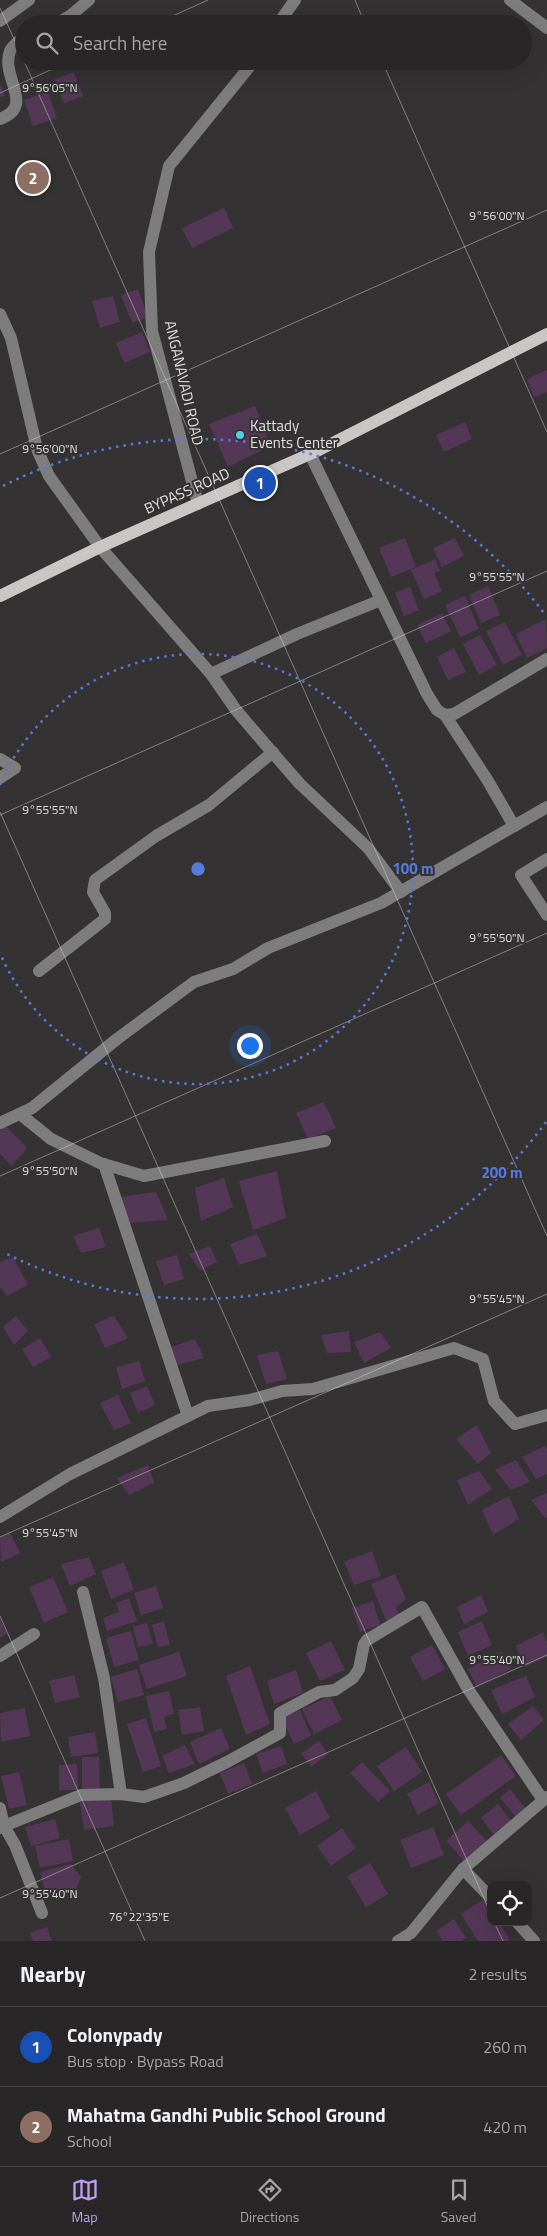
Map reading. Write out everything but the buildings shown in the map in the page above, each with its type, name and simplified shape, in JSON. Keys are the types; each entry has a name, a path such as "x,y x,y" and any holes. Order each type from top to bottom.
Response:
{"main road":[{"name":"BYPASS ROAD","path":"0,596 100,547 310,454 547,334"}],"street":[{"path":"0,21 29,0"},
{"path":"71,15 89,0"},
{"path":"284,15 295,0"},
{"path":"510,0 530,15"},
{"path":"532,17 547,28"},
{"path":"0,119 11,115 16,108 16,99 7,69 10,51 15,46"},
{"name":"ANGANAVADI ROAD","path":"198,504 152,331 149,252 169,166 247,70"},
{"path":"0,314 11,338 42,463 60,493 100,547 212,674 236,710 300,784 368,848 401,892"},
{"path":"310,454 427,694 437,710 445,715 488,781 514,826"},
{"path":"212,674 297,634 381,600"},
{"path":"445,715 454,714 547,659"},
{"path":"39,971 105,919 105,913 93,892 95,880 156,836 209,805 273,752"},
{"path":"0,759 15,768 0,778"},
{"path":"0,1123 32,1108 116,1039 194,982 233,969 268,948 381,903 547,807"},
{"path":"547,859 521,875 547,915"},
{"path":"20,1114 51,1139 104,1164 144,1176 326,1140"},
{"path":"104,1164 188,1416"},
{"path":"0,1517 70,1474 208,1406 250,1400 282,1391 312,1389 454,1348 483,1359 494,1401 515,1424 547,1415"},
{"path":"83,1592 104,1678 121,1794"},
{"path":"2,1827 81,1795 121,1794 144,1797 184,1783 227,1762 280,1733 280,1713 319,1692 335,1690 354,1678 359,1670 364,1644 367,1640 422,1607 468,1688 545,1798 463,1869 411,1933 398,1941"},
{"path":"0,1656 34,1634"},
{"path":"0,1808 2,1827 14,1845 42,1913"},
{"path":"463,1869 487,1894"},
{"path":"521,1926 534,1941"}],"place":[{"name":"Mahatma Gandhi Public School Ground","path":"33,178"},
{"name":"Kattady Events Center","path":"240,435"},
{"name":"Colonypady","path":"260,483"}]}
